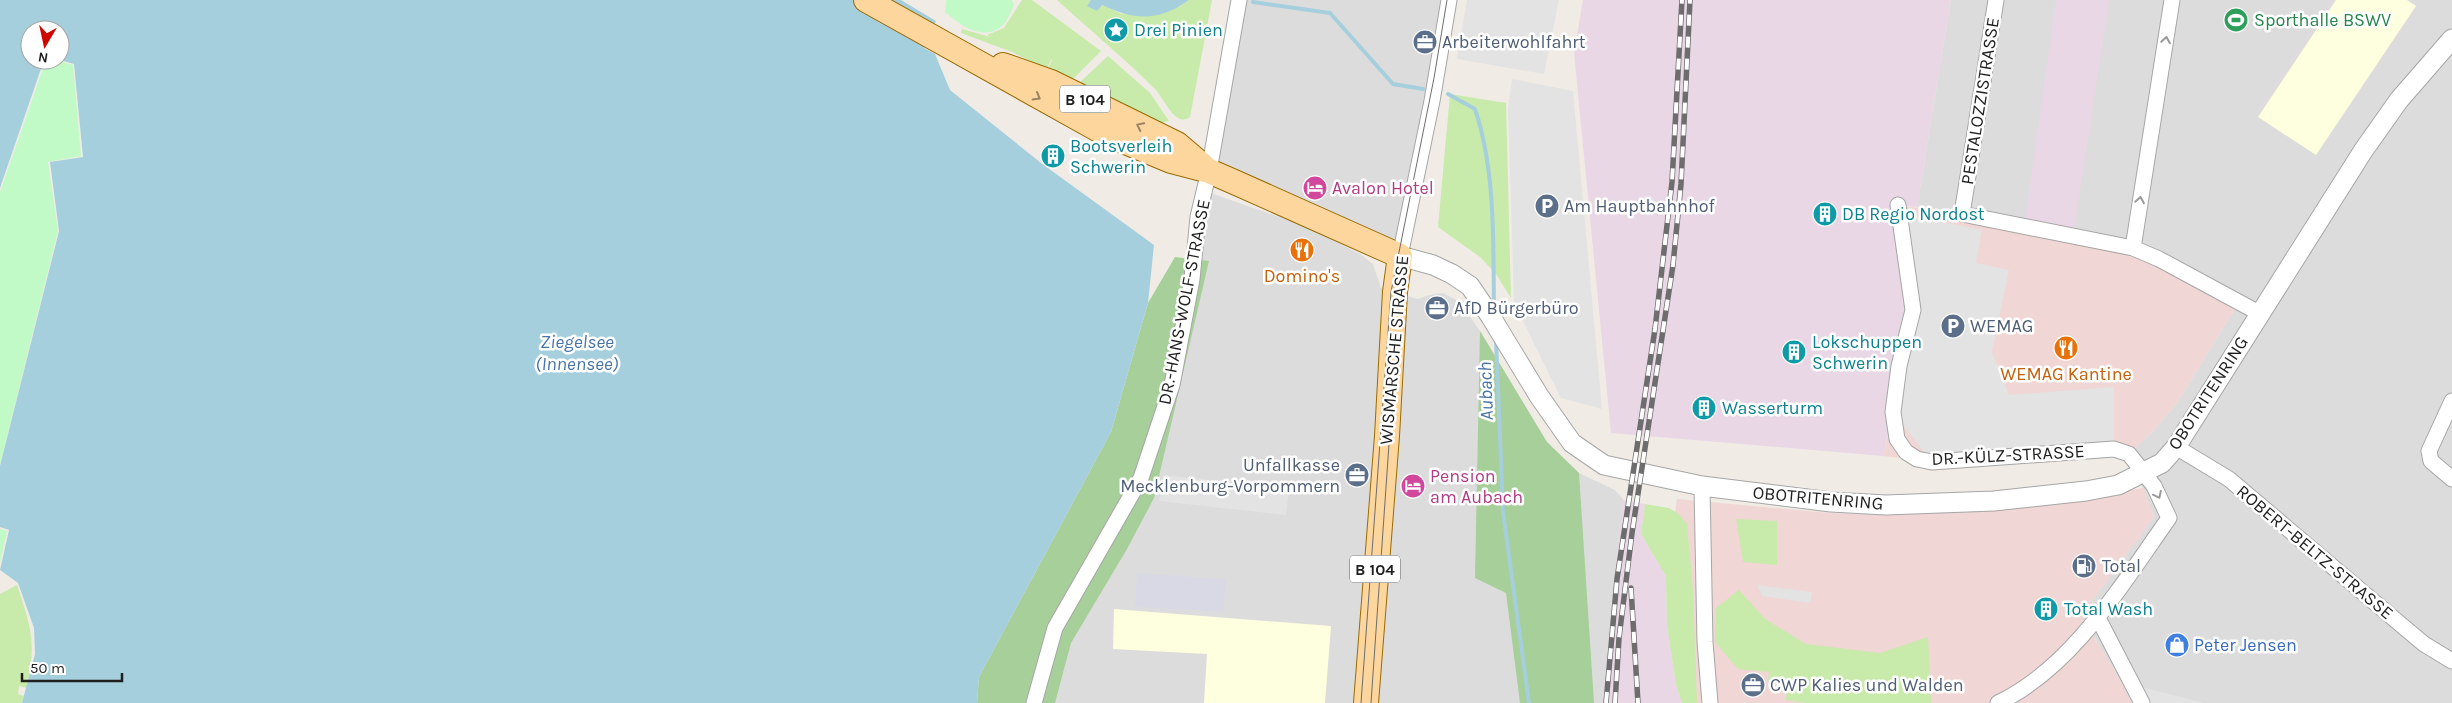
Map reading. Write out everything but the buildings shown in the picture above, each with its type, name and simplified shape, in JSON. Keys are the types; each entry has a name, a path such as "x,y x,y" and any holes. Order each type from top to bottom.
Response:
{"main road":[{"name":"B 104","path":"866,0 1106,134 1171,162 1210,171 1400,256"},
{"name":"WISMARSCHE STRASSE","path":"1366,703 1387,436 1395,292 1400,256"}],"street":[{"name":"DR.-HANS-WOLF-STRASSE","path":"1034,703 1054,628 1141,478 1172,385 1192,279 1198,217 1210,171 1239,0"},
{"name":"WISMARSCHE STRASSE","path":"1400,256 1432,100 1449,0"},
{"name":"PESTALOZZISTRASSE","path":"1996,0 1962,214 2132,248 2158,259 2259,313"},
{"path":"2132,248 2172,0"},
{"name":"OBOTRITENRING","path":"1400,256 1433,265 1452,274 1470,286 1492,317 1539,396 1572,443 1604,465 1702,486 1823,501 1886,505 1994,501 2086,491 2118,485 2162,463 2176,447 2259,313 2378,130 2399,100 2452,39"},
{"name":"DR.-KÜLZ-STRASSE","path":"1898,205 1913,310 1898,374 1893,412 1898,439 1906,452 1917,459 1932,462 2114,449 2129,454 2144,473"},
{"path":"2452,401 2429,451 2431,461 2452,478"},
{"name":"ROBERT-BELTZ-STRASSE","path":"2176,447 2229,479 2424,644 2452,661"},
{"path":"1998,703 2042,675 2098,618 2169,518 2154,486 2144,473"},
{"path":"1702,486 1705,642 1710,703"},
{"path":"2098,618 2142,703"}],"shaded area":[{"path":"1239,0 1449,0 1400,256 1209,171"},
{"path":"1467,0 1559,0 1544,74 1457,59"},
{"path":"1583,0 1951,0 1917,207 1899,205 1913,310 1883,456 1611,433 1574,53"},
{"path":"1951,0 2452,0 2452,703 2134,703 2081,616 2154,517 2129,454 2153,431 2177,403 2239,302 1962,214 1917,207"},
{"path":"2056,0 2109,0 2073,237 2024,227"},
{"path":"2336,0 2407,0 2416,6 2316,155 2258,117"},
{"name":"Am Hauptbahnhof","path":"1512,79 1573,91 1602,409 1561,398 1514,303 1508,109"},
{"path":"1205,191 1302,225 1360,254 1373,264 1381,288 1418,299 1443,293 1460,302 1480,331 1547,442 1579,473 1615,490 1627,504 1603,703 1034,703 1141,478"},
{"name":"WEMAG","path":"1898,205 1962,214 2133,248 2239,302 2177,403 2153,431 2129,454 1932,462 1883,456 1893,412"},
{"name":"WEMAG","path":"1899,213 1982,230 1976,263 2009,270 1992,352 2009,395 2114,387 2114,449 1932,462 1893,412 1913,310"},
{"path":"1163,475 1289,489 1286,515 1159,501"},
{"path":"2143,488 2154,517 2081,616 2134,703 1682,703 1666,576 1677,499 1830,513 1883,515 2004,510"},
{"path":"1623,500 1645,504 1641,534 1666,576 1667,625 1676,685 1682,703 1602,703"},
{"path":"1137,573 1226,579 1223,612 1135,607"},
{"path":"1757,585 1812,592 1810,603 1762,596"},
{"path":"1114,609 1331,626 1325,703 1204,703 1207,654 1113,649"},
{"path":"2142,687 2205,703 2148,703"}],"green space":[{"path":"946,0 1012,0 1014,5 1002,26 995,31 980,32 958,22 945,12"},
{"path":"1022,0 1032,0 1101,51 1072,80 1048,69 1052,60 1050,58 1047,69 1012,52 961,33 962,29 990,37 987,35 1004,28"},
{"path":"1057,0 1091,0 1088,6 1102,5 1122,14 1179,7 1189,0 1212,0 1190,117 1179,119 1170,111 1155,89"},
{"path":"1108,56 1150,93 1169,121 1162,123 1078,84"},
{"path":"70,64 73,65 81,156 48,162 58,231 0,465 0,192 43,70 70,70"},
{"path":"1450,94 1506,103 1511,298 1496,274 1480,257 1438,227"},
{"path":"1175,257 1209,261 1154,498 1127,549 1071,643 1055,703 977,703 979,677 1111,432 1148,303"},
{"path":"1480,331 1547,442 1579,473 1594,703 1520,703 1506,593 1475,578"},
{"path":"1645,504 1669,508 1679,514 1687,524 1693,591 1697,703 1682,703 1676,685 1667,625 1666,576 1641,534"},
{"path":"1736,519 1777,521 1777,565 1743,562"},
{"path":"0,529 7,531 0,562"},
{"path":"17,585 31,636 30,672 27,688 19,686 18,694 24,696 22,703 0,703 0,594"},
{"path":"1739,590 1765,619 1806,644 1880,653 1928,637 1931,703 1807,703 1786,700 1787,683 1768,681 1769,672 1738,669 1715,642 1716,608"}],"water":[{"name":"Ziegelsee (Innensee)","path":"0,0 901,0 936,21 924,48 935,54 950,90 1041,163 1154,245 1148,303 1111,432 979,677 977,703 22,703 35,654 34,628 18,583 0,570 9,530 0,527 0,466 59,231 50,162 83,157 74,64 70,63 70,20 20,20 20,70 41,70 0,188"},
{"path":"1091,0 1189,0 1167,12 1156,15 1135,16 1102,5 1097,11 1087,6"}],"waterway":[{"name":"Aubach","path":"1253,2 1330,13 1393,84 1423,89"},
{"name":"Aubach","path":"1448,94 1475,109 1482,133 1487,158 1492,208 1494,310"},
{"name":"Aubach","path":"1496,340 1503,512 1529,703"}],"tram line":[{"path":"1361,703 1391,292 1434,78 1447,0"},
{"path":"1371,703 1392,401"}],"railway":[{"path":"1606,703 1617,579 1655,329 1672,182 1682,0"},
{"path":"1615,703 1619,638 1632,533 1673,265 1681,184 1690,0"},
{"path":"1631,588 1638,703"}],"place":[{"name":"Sporthalle BSWV","path":"2236,20"},
{"name":"Drei Pinien","path":"1116,30"},
{"name":"Arbeiterwohlfahrt","path":"1425,42"},
{"name":"Bootsverleih Schwerin","path":"1053,156"},
{"name":"Avalon Hotel","path":"1315,188"},
{"name":"Am Hauptbahnhof","path":"1547,206"},
{"name":"DB Regio Nordost","path":"1825,214"},
{"name":"Domino's","path":"1302,250"},
{"name":"AfD Bürgerbüro","path":"1437,308"},
{"name":"WEMAG","path":"1953,326"},
{"name":"WEMAG Kantine","path":"2066,348"},
{"name":"Lokschuppen Schwerin","path":"1794,352"},
{"name":"Wasserturm","path":"1704,408"},
{"name":"Unfallkasse Mecklenburg-Vorpommern","path":"1357,475"},
{"name":"Pension am Aubach","path":"1413,486"},
{"name":"Total","path":"2084,566"},
{"name":"Total Wash","path":"2046,609"},
{"name":"Peter Jensen","path":"2177,645"},
{"name":"CWP Kalies und Walden","path":"1753,685"}]}
